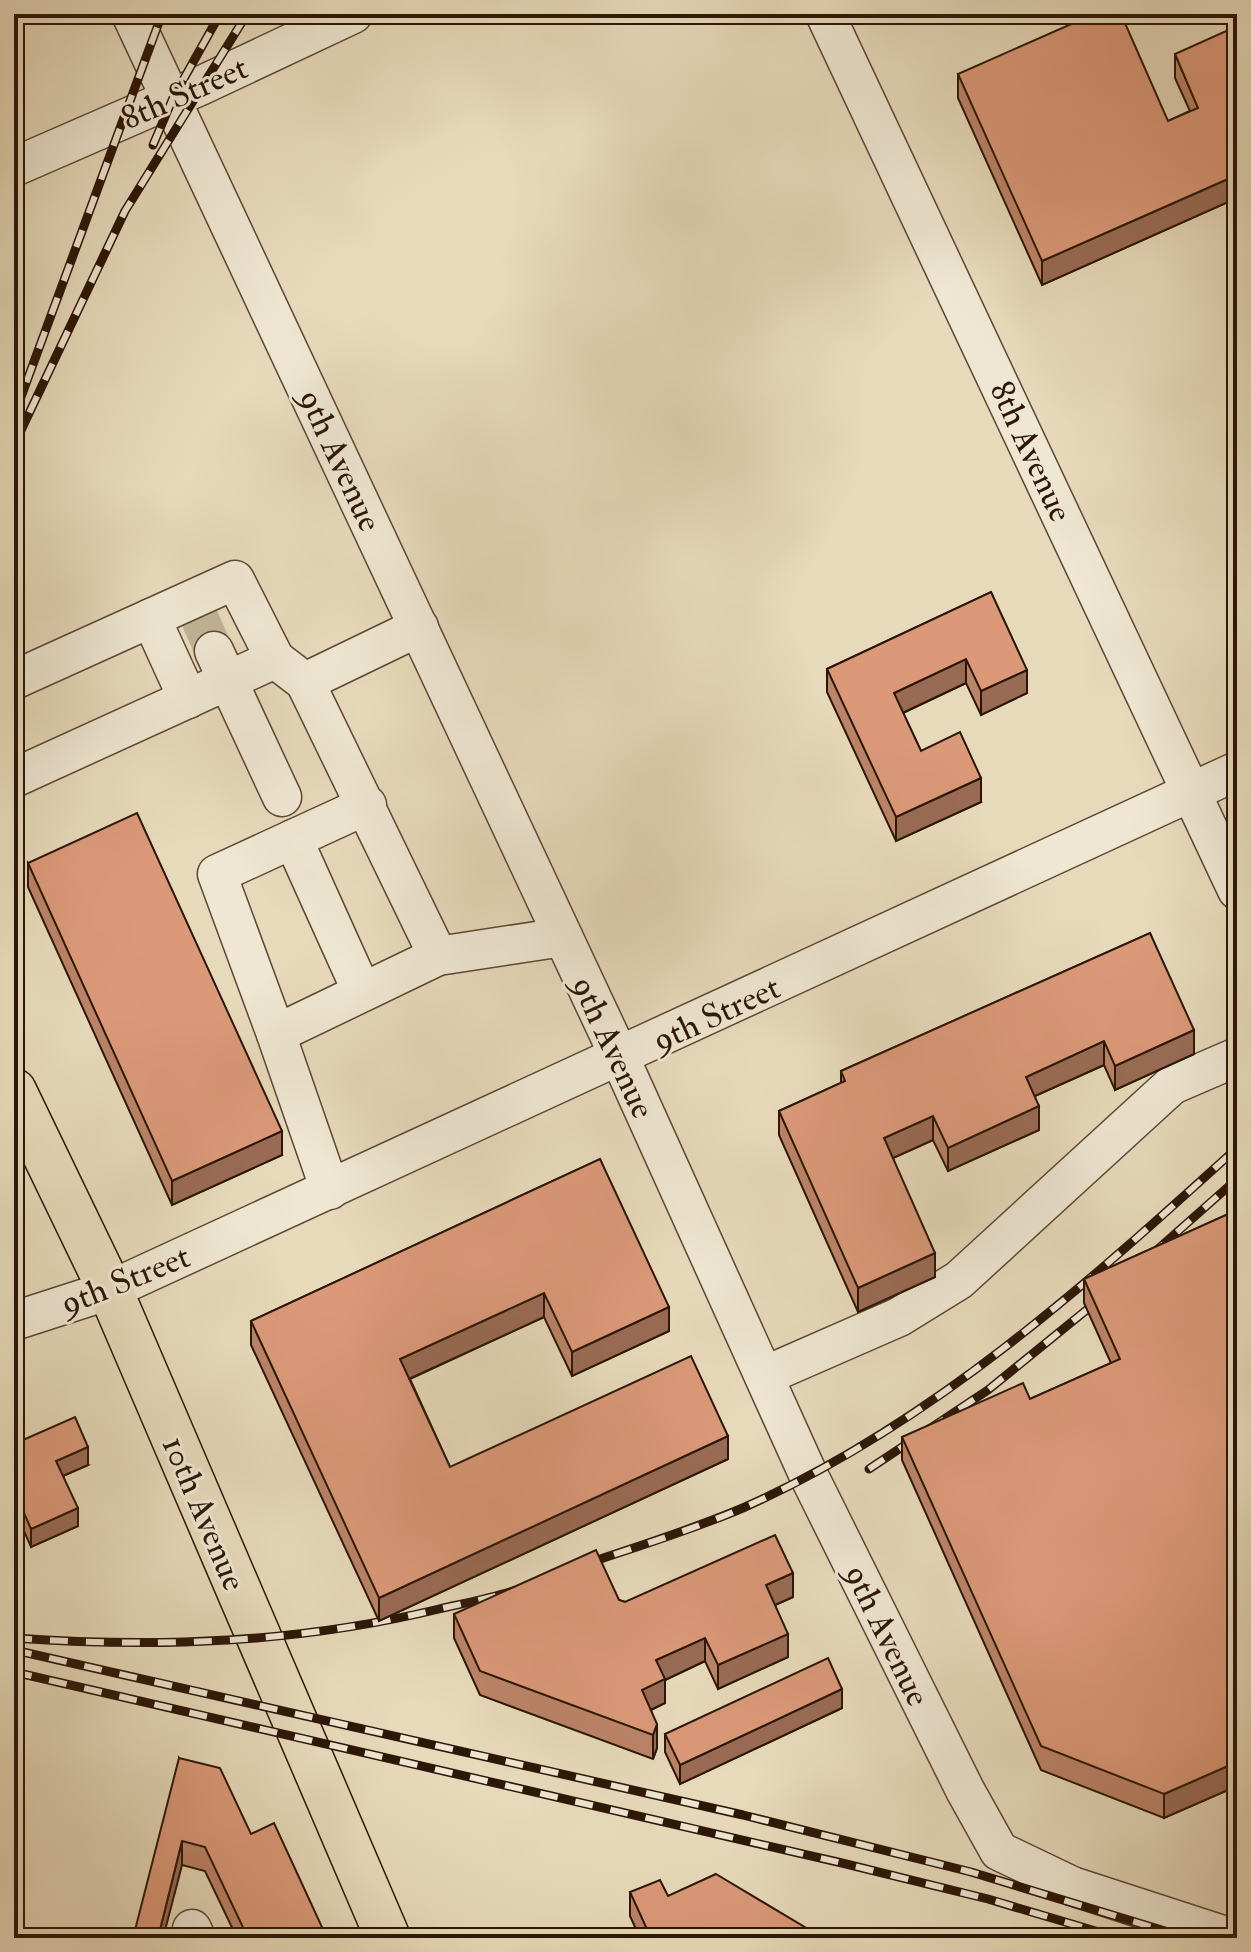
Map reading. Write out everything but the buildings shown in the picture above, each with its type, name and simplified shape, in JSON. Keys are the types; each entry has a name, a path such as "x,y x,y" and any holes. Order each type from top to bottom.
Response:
{"main road":[{"name":"10th Avenue","path":"14,1091 110,1290 388,1938"}],"street":[{"name":"9th Avenue","path":"131,14 173,98 620,1058 764,1376 951,1762 999,1851 1072,1886 1232,1938"},
{"name":"8th Street","path":"14,167 173,98 353,14"},
{"name":"8th Avenue","path":"825,14 1237,890"},
{"path":"14,680 151,618 195,609 235,580 275,659 305,682 438,956"},
{"path":"151,618 188,699"},
{"path":"305,682 419,627"},
{"path":"14,778 188,699 221,666 275,659"},
{"path":"221,666 293,824 362,992"},
{"name":"9th Street","path":"14,1321 110,1290 620,1058 1237,771"},
{"path":"330,1190 217,874 293,824 367,805"},
{"path":"276,1034 438,956 563,937"},
{"path":"764,1376 899,1317 959,1280 1172,1085 1237,1057"}],"tunnel":[{"path":"199,617 214,651"}],"railway":[{"path":"14,416 162,14"},
{"path":"153,145 173,98 220,14"},
{"path":"14,445 125,211 247,14"},
{"path":"580,1566 745,1507 814,1473 880,1435 944,1392 1065,1299 1237,1148"},
{"path":"1150,1256 1237,1179"},
{"path":"869,1469 988,1390 1105,1295"},
{"path":"14,1638 175,1642 281,1636 386,1620 516,1590"},
{"path":"14,1650 743,1815 971,1872 1188,1938"},
{"path":"14,1672 842,1863 988,1899 1119,1938"}]}
